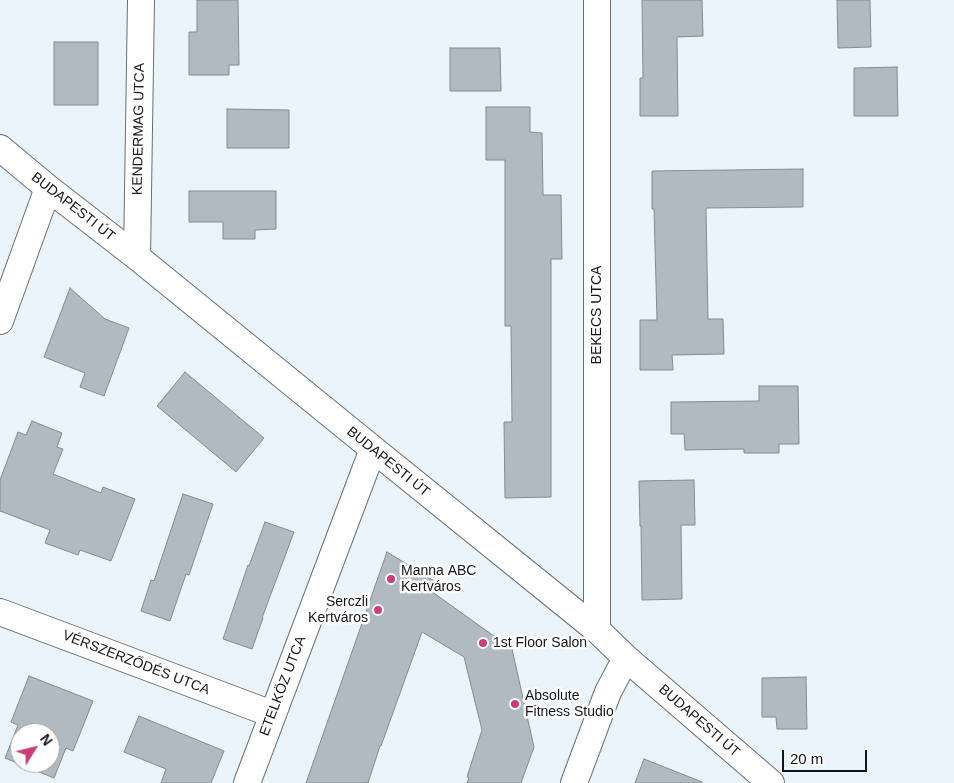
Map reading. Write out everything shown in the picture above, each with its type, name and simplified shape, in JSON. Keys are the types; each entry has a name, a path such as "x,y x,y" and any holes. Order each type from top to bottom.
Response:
{"street":[{"name":"KENDERMAG UTCA","path":"137,258 141,0"},
{"name":"BEKECS UTCA","path":"596,0 597,630"},
{"name":"BUDAPESTI ÚT","path":"0,148 597,630 626,658 771,783"},
{"path":"0,321 48,188"},
{"name":"ETELKÖZ UTCA","path":"247,783 373,449"},
{"name":"VÉRSZERZŐDÉS UTCA","path":"0,612 272,714"},
{"path":"574,783 608,692 626,658"}],"building":[{"path":"197,0 238,0 239,65 229,65 229,75 189,75 189,32 197,32"},
{"path":"642,0 702,0 703,36 677,37 678,116 640,116 640,78 643,78"},
{"path":"837,0 870,0 871,47 838,48"},
{"path":"54,42 98,42 98,105 54,105"},
{"path":"450,48 500,48 501,91 450,91"},
{"path":"897,67 898,116 854,116 854,68"},
{"path":"486,107 530,107 530,132 542,133 543,195 561,195 562,259 551,259 551,497 505,498 504,422 512,422 511,326 505,326 505,160 486,160"},
{"path":"227,109 289,110 289,148 227,148"},
{"path":"803,169 803,207 706,208 708,319 723,319 724,354 672,355 673,370 640,370 640,320 657,320 652,171"},
{"path":"189,191 276,191 276,229 255,230 255,239 223,239 223,222 189,222"},
{"path":"70,288 105,319 129,328 104,396 80,387 85,373 44,357"},
{"path":"185,372 264,438 236,472 157,406"},
{"path":"759,386 798,386 799,444 779,444 779,453 744,453 744,449 685,450 684,434 671,434 671,402 759,401"},
{"path":"32,421 62,433 57,447 63,449 53,474 101,493 103,487 135,499 111,561 80,550 78,555 45,543 50,530 0,511 0,480 18,432 26,435"},
{"path":"694,480 695,525 681,525 682,599 642,600 639,481"},
{"path":"183,494 213,504 189,575 186,574 170,621 141,611 151,580 154,581"},
{"path":"265,522 294,532 252,649 223,639"},
{"path":"387,552 436,582 431,591 512,649 534,747 521,783 467,783 469,778 467,777 482,730 464,657 422,632 368,783 306,783"},
{"path":"29,676 93,701 73,751 66,748 60,763 60,723 11,722"},
{"path":"806,677 807,729 777,729 776,717 762,717 762,678"},
{"path":"139,716 224,751 211,783 161,783 166,769 124,752"},
{"path":"10,745 10,760 5,758"},
{"path":"644,759 702,782 702,783 635,783"},
{"path":"42,773 56,773 54,778"}],"place":[{"name":"Manna ABC Kertváros","path":"391,579"},
{"name":"Serczli Kertváros","path":"378,610"},
{"name":"1st Floor Salon","path":"483,643"},
{"name":"Absolute Fitness Studio","path":"515,704"}]}
